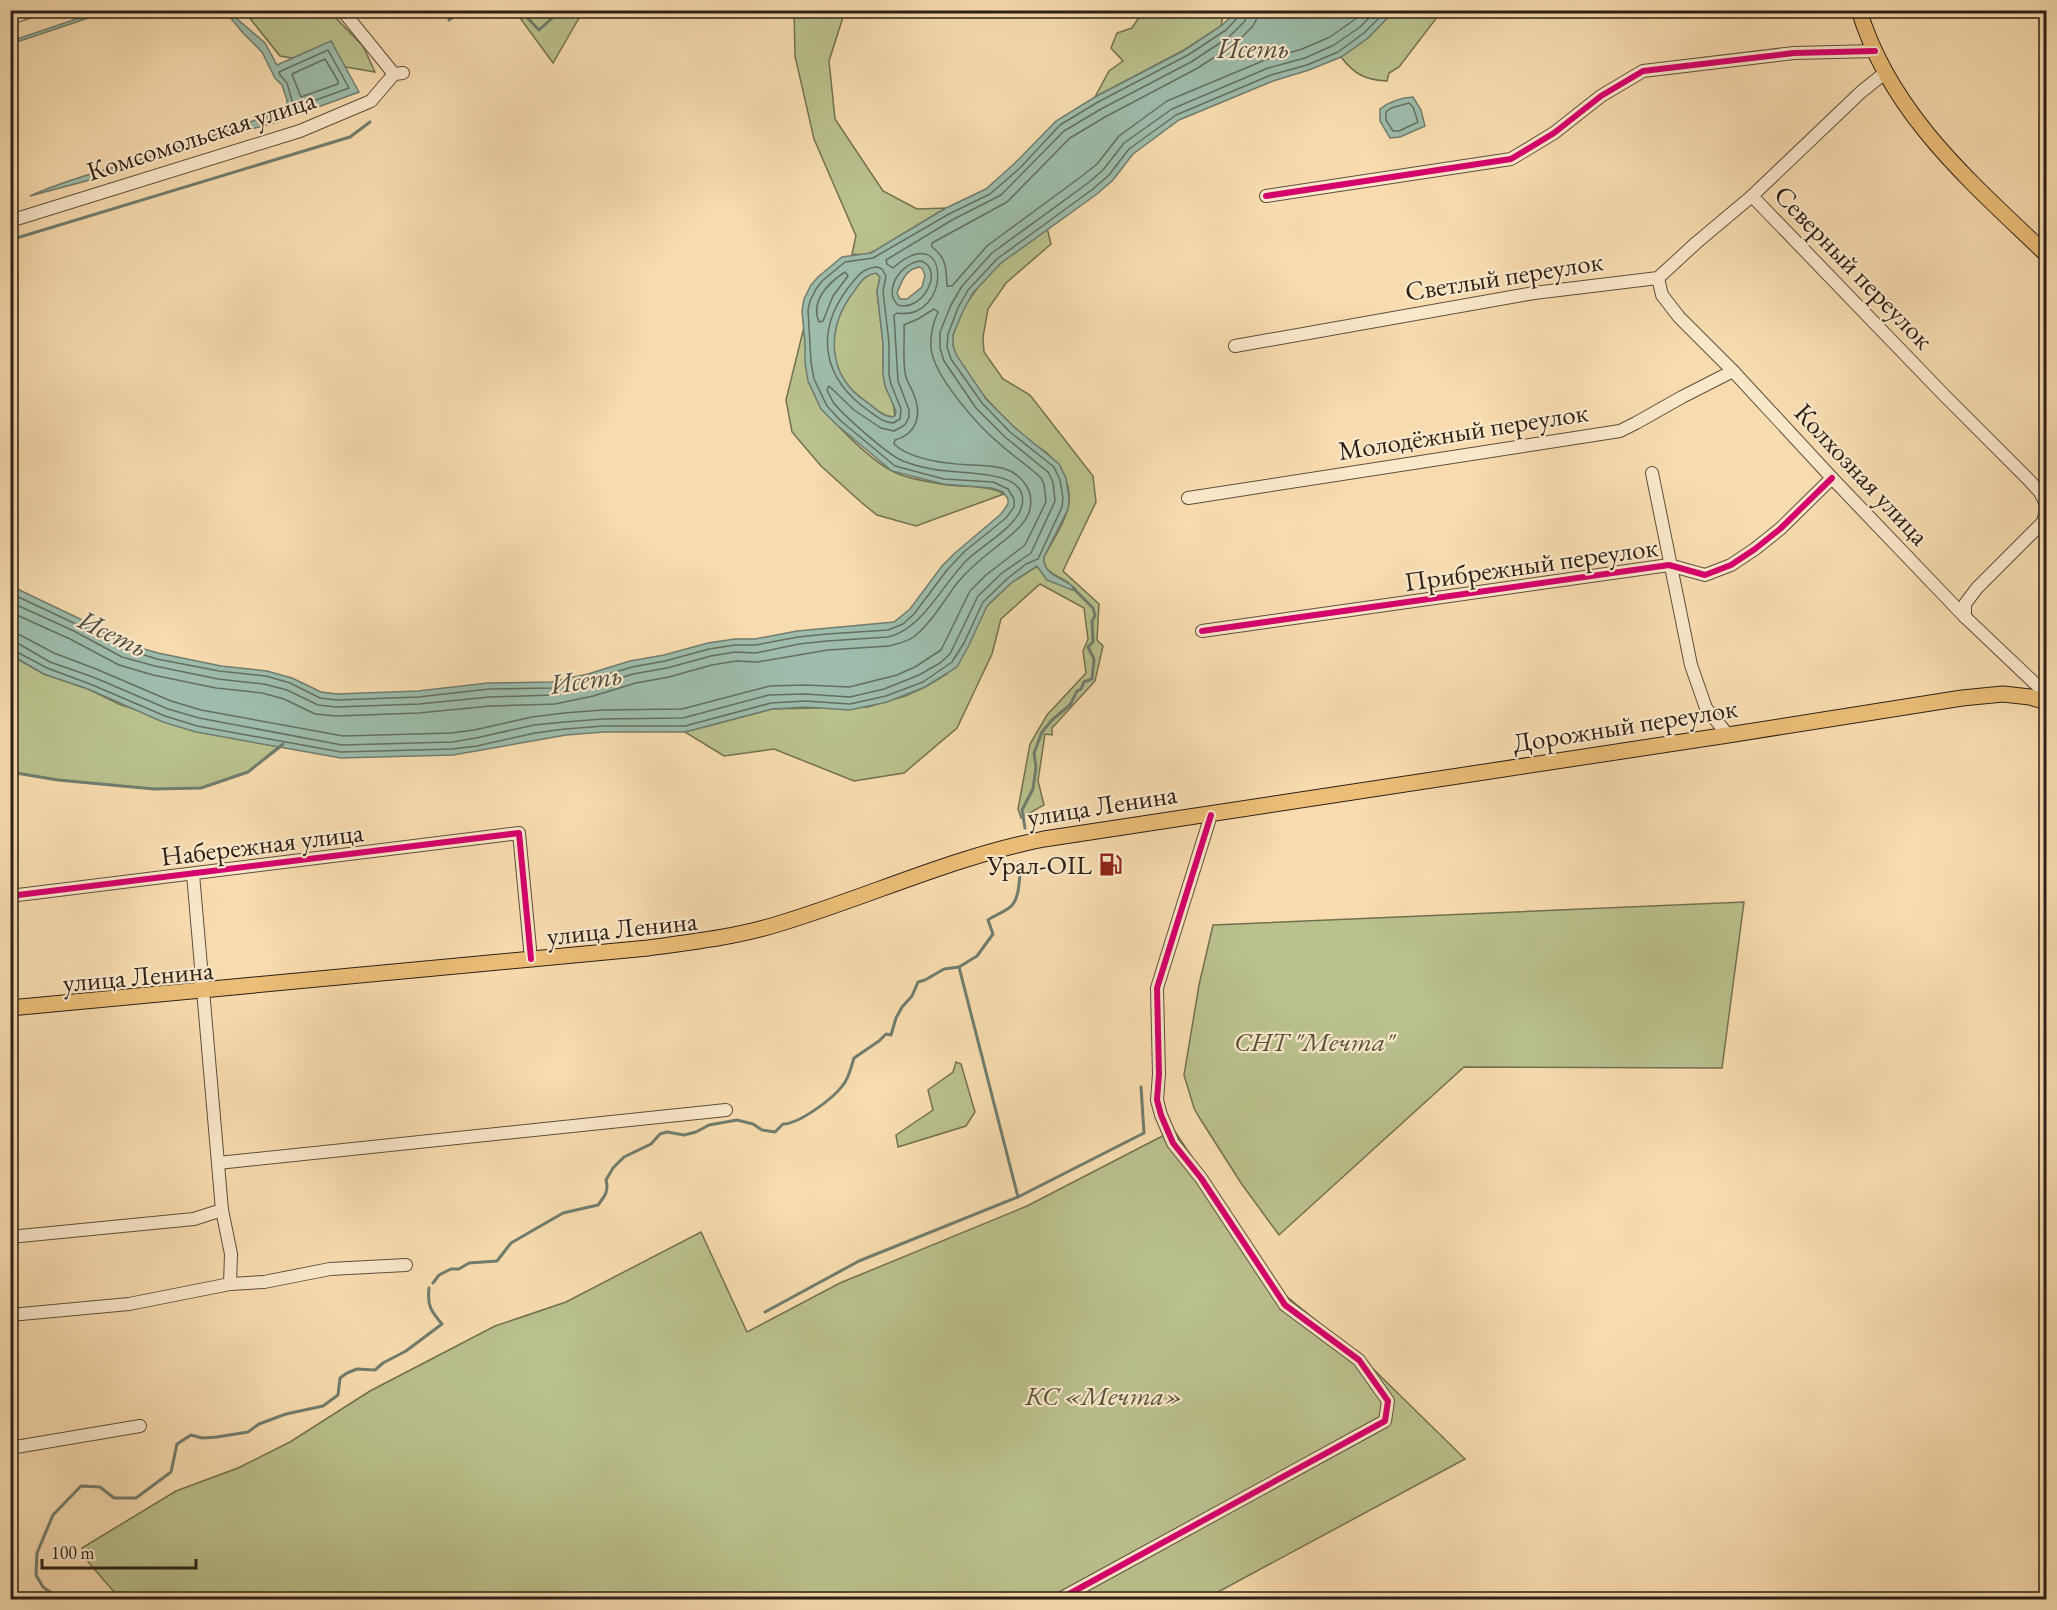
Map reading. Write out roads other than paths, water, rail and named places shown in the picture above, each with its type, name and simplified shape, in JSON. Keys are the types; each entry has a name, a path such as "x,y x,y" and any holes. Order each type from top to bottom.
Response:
{"main road":[{"path":"1859,10 1886,72 1925,133 1954,165 2046,254"},
{"name":"Дорожный переулок","path":"1211,814 1962,698 2003,694 2045,697"},
{"name":"улица Ленина","path":"10,1008 648,948 731,937 777,925 942,866 1017,844 1211,814"}],"street":[{"path":"10,18 34,10"},
{"name":"Комсомольская улица","path":"10,221 300,131 371,101 398,74 342,10"},
{"path":"1266,196 1511,159 1554,133 1601,96 1643,71 1794,53 1875,51"},
{"name":"Северный переулок","path":"1886,72 1861,92 1752,196 1944,396 2027,478 2040,492 2046,504"},
{"path":"1658,278 1752,196"},
{"name":"Светлый переулок","path":"1235,346 1534,294 1658,278"},
{"name":"Колхозная улица","path":"1658,278 1662,295 1679,317 1733,371 1965,617 2045,697"},
{"name":"Молодёжный переулок","path":"1188,498 1620,430 1733,371"},
{"path":"1652,473 1691,665 1706,708 1728,735"},
{"name":"Прибрежный переулок","path":"1202,631 1669,565 1705,574 1731,564 1755,549 1780,529 1832,478"},
{"path":"1965,617 1965,604 1977,588 2043,522 2046,512"},
{"path":"1058,1599 1385,1421 1388,1401 1359,1360 1285,1305 1201,1178 1173,1143 1161,1114 1157,1100 1159,1065 1157,988 1211,814"},
{"name":"Набережная улица","path":"10,896 519,833 531,959"},
{"path":"192,874 222,1210 231,1254 230,1284"},
{"path":"218,1163 726,1110"},
{"path":"10,1237 194,1219 222,1210"},
{"path":"10,1315 129,1304 230,1284 264,1282 330,1269 406,1265"},
{"path":"10,1448 140,1426"}],"water":[{"path":"100,11 109,11 11,44 11,41"},
{"path":"225,11 231,11 265,43 277,65 331,41 359,92 277,122 225,136 112,174 30,196 71,180 214,135 287,107 282,85 275,78 262,52"},
{"name":"Исеть","path":"1237,11 1394,11 1368,38 1341,57 1273,81 1179,120 1133,154 1113,180 1097,194 1001,263 973,293 953,335 953,346 957,356 986,399 1014,427 1059,464 1066,478 1068,509 1044,557 1044,563 1050,573 1076,589 1072,590 1047,580 1037,566 1011,583 987,606 957,667 925,687 887,702 850,710 805,707 772,709 685,732 604,732 566,735 453,755 341,758 196,732 163,722 88,689 44,674 11,655 11,586 126,644 221,666 267,671 292,678 321,692 337,694 418,691 488,683 551,682 708,643 755,639 797,631 894,622 910,609 942,566 1001,514 1008,504 1008,499 1003,492 992,488 943,484 892,471 821,409 808,381 805,363 802,311 804,299 811,285 842,257 871,253 946,208 986,189 1056,121 1095,97 1185,50 1221,26","holes":["919,267 925,275 922,287 907,299 900,299 897,293 905,277 914,268","876,273 880,277 877,291 883,343 883,375 885,386 896,411 895,416 892,417 879,412 854,392 837,365 834,350 835,335 845,304 859,284 869,275"]},
{"path":"1413,97 1421,110 1425,126 1400,137 1390,138 1380,121 1380,109 1395,100"}],"waterway":[{"path":"449,20 462,10"},
{"path":"520,10 539,30 561,10"},
{"path":"10,240 350,137 370,122"},
{"path":"1025,828 1022,810 1033,789 1036,767 1034,753 1042,732 1070,705 1084,682 1092,679 1094,659 1088,647 1093,642 1092,621 1095,616 1093,608 1073,588"},
{"path":"10,772 58,780 154,789 201,788 248,772 283,744"},
{"path":"433,1283 439,1275 451,1269 459,1269 469,1263 497,1261 511,1243 563,1213 598,1205 606,1193 606,1180 613,1168 624,1157 651,1144 660,1134 667,1132 684,1135 709,1125 737,1120 753,1124 762,1130 775,1132 783,1124 798,1120 816,1109 843,1085 854,1058 886,1034 891,1035 896,1018 912,996 918,982 944,969 959,967 977,956 993,934 988,920 1009,908 1016,899 1021,862"},
{"path":"959,967 1018,1197 1144,1133 1141,1087"},
{"path":"765,1312 859,1261 1018,1197"},
{"path":"61,1600 43,1587 36,1575 37,1553 53,1515 81,1486 100,1487 114,1498 136,1498 171,1472 177,1444 191,1435 202,1438 248,1432 259,1424 286,1414 323,1406 338,1395 340,1378 347,1373 357,1369 375,1370 406,1351 442,1324 431,1308 429,1288"}],"place":[{"name":"Урал-OIL","path":"1110,864"}],"park label":[{"name":"СНТ \"Мечта\"","path":"1314,1041"},
{"name":"КС «Мечта»","path":"1104,1395"}]}
